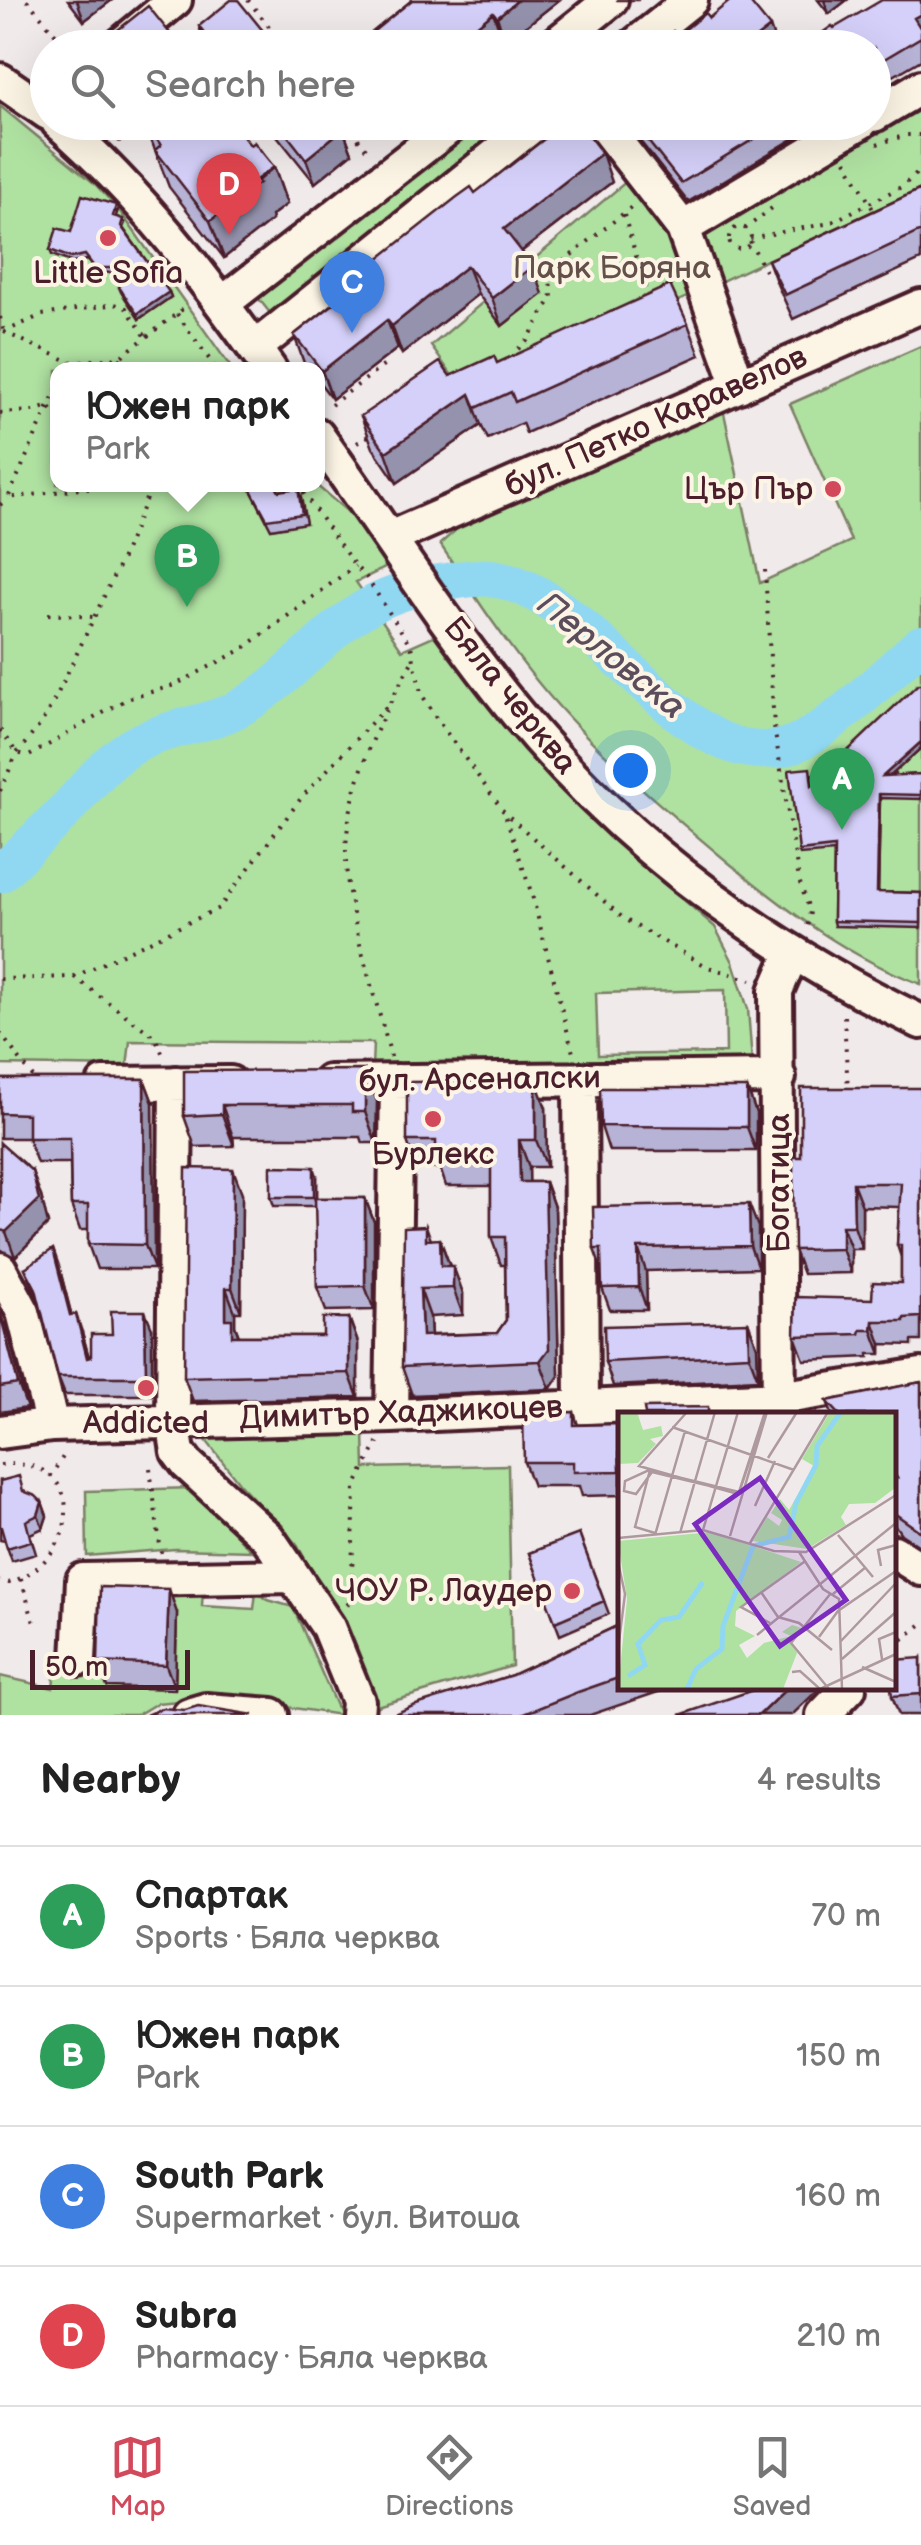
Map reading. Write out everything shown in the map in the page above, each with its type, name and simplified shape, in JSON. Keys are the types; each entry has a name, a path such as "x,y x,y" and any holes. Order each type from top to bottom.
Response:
{"street":[{"path":"139,30 175,0"},
{"path":"653,30 690,0"},
{"path":"572,30 607,1"},
{"path":"0,80 30,100"},
{"path":"891,105 921,87"},
{"path":"78,140 155,216 206,303 262,359 516,140"},
{"path":"206,303 431,140"},
{"path":"616,140 683,228 739,386"},
{"path":"683,228 831,140"},
{"name":"бул. Петко Каравелов","path":"398,549 739,386 921,306"},
{"name":"Бяла черква","path":"325,446 515,712 606,809 692,884 799,943"},
{"path":"799,943 860,992 921,1022"},
{"name":"Богатица","path":"779,1406 776,991 799,943"},
{"name":"бул. Арсеналски","path":"291,1082 779,1077"},
{"path":"580,1079 582,1405"},
{"path":"392,1416 397,1081"},
{"path":"38,1085 252,1082"},
{"path":"176,1083 173,1422 178,1452 268,1538 328,1627 358,1701 357,1715"},
{"path":"0,1269 23,1312 52,1426"},
{"name":"Димитър Хаджикоцев","path":"0,1432 52,1426 392,1416 582,1405 779,1406 921,1375"},
{"path":"896,1553 921,1569"},
{"path":"79,1660 84,1580 293,1576"},
{"path":"822,1715 847,1690"},
{"path":"189,1715 206,1710 272,1715"}],"path":[{"path":"27,0 52,30"},
{"path":"248,0 272,30"},
{"path":"114,145 120,140"},
{"path":"359,140 373,158"},
{"path":"851,140 869,203 879,221"},
{"path":"765,271 750,239 830,223 903,186 921,170"},
{"path":"518,349 527,342 552,297 550,273 632,206"},
{"path":"623,214 651,306"},
{"path":"795,229 801,241"},
{"path":"2,333 69,362 120,358 177,314 206,303"},
{"path":"2,333 42,315 116,304 126,308 146,338"},
{"path":"177,314 211,362"},
{"path":"0,317 2,333"},
{"path":"120,358 123,362"},
{"path":"331,405 386,364"},
{"path":"0,413 49,406"},
{"path":"8,498 49,406"},
{"path":"357,442 380,430"},
{"path":"0,502 55,492"},
{"path":"0,792 18,753 41,724 94,617 149,492"},
{"path":"303,492 366,576 411,646 421,693 504,812 624,919 708,967 756,981"},
{"path":"0,730 18,753 29,756 127,698 175,685 243,649 355,566"},
{"path":"765,570 774,727 798,880 810,912 799,943"},
{"path":"48,614 94,617"},
{"path":"397,1081 352,904 346,864 347,826 386,707 414,659"},
{"path":"0,979 74,976 219,908 302,798 386,707"},
{"path":"504,812 532,896 580,1079"},
{"path":"74,976 155,1037 176,1083"},
{"path":"844,1016 848,1092"},
{"path":"0,1033 38,1085"},
{"path":"328,1627 351,1601 356,1487 392,1416"},
{"path":"0,1465 24,1463 40,1469 62,1491 67,1522 62,1537 40,1568 10,1583 0,1581"},
{"path":"150,1468 163,1580"},
{"path":"21,1579 34,1623"},
{"path":"896,1644 921,1625"}],"green space":[{"path":"0,106 30,131 30,140 42,140 94,183 119,210 227,362 50,362 50,492 324,492 354,517 387,567 356,582 402,650 440,633 503,722 554,779 601,828 715,927 733,962 748,1009 752,1062 372,1068 373,1043 130,1041 127,1067 0,1065","holes":["725,990 726,1053 598,1055 596,993"]},
{"name":"Парк Боряна","path":"921,110 921,189 468,398 431,346 628,180 672,239 863,140 891,140 891,126"},
{"path":"446,140 502,140 274,318 251,289"},
{"path":"921,346 921,984 869,961 797,916 631,779 541,686 440,544 458,528 520,498 723,408 760,583 851,541 790,404"},
{"path":"364,1432 365,1468 508,1465 512,1666 370,1708 368,1678 298,1546 240,1484 205,1439"},
{"path":"193,1488 251,1551 175,1549 87,1556 86,1491"},
{"path":"107,1589 203,1589 202,1606 254,1609 256,1592 293,1607 340,1715 267,1704 191,1700 157,1703 137,1715 0,1715 0,1676 53,1688 55,1668 107,1668"}],"building":[{"path":"231,0 238,0 262,30 202,30 199,26"},
{"path":"412,0 518,0 497,17 493,12 472,30 375,30"},
{"path":"731,0 748,0 770,27 684,30 705,13 709,18"},
{"path":"882,0 921,0 921,14 914,18 921,37 891,55 891,30 826,30"},
{"path":"148,6 167,30 118,30"},
{"path":"157,140 246,140 250,145 254,142 274,167 210,221 155,150 161,145"},
{"path":"291,140 329,140 306,159"},
{"path":"543,140 592,140 602,153 504,229 533,266 492,298 467,266 392,326 387,320 325,369 325,362 315,362 294,335 359,284 354,278 457,197 471,187 475,193"},
{"path":"647,140 752,140 681,183"},
{"path":"921,189 921,231 785,295 768,260"},
{"path":"82,195 116,205 113,216 123,219 121,226 169,292 137,314 111,268 95,268 85,255 71,258 50,250 57,228 71,232"},
{"path":"670,285 688,324 515,402 511,392 476,408 470,394 386,452 361,416 440,362 450,376 494,356 497,363"},
{"path":"252,492 299,492 302,514 267,519"},
{"path":"918,684 921,742 883,776 921,774 921,795 879,794 877,892 921,893 921,923 833,921 834,847 799,851 789,770 810,768 812,785"},
{"path":"365,1070 365,1112 352,1112 352,1105 222,1105 222,1114 184,1116 184,1071"},
{"path":"0,1079 144,1079 145,1245 88,1244 88,1205 71,1205 70,1138 28,1138 28,1114 0,1113"},
{"path":"536,1081 536,1140 519,1140 520,1182 545,1182 549,1349 540,1361 402,1367 404,1227 426,1226 426,1240 440,1239 441,1266 453,1266 453,1288 420,1289 422,1336 497,1333 506,1320 505,1237 491,1237 491,1158 436,1159 436,1141 407,1141 407,1082"},
{"path":"600,1088 747,1088 747,1127 601,1126"},
{"path":"801,1088 921,1088 921,1317 873,1321 872,1330 861,1330 860,1334 795,1336 796,1297 872,1299 873,1282 901,1283 901,1245 897,1245 901,1183 853,1183 854,1226 842,1226 842,1249 794,1250 793,1157 801,1157"},
{"path":"0,1143 32,1171 39,1200 6,1232 0,1229"},
{"path":"271,1166 314,1167 314,1197 271,1197"},
{"path":"186,1168 233,1169 232,1288 226,1288 226,1319 232,1319 232,1336 323,1336 323,1318 349,1318 349,1373 184,1377"},
{"path":"315,1198 365,1198 365,1286 317,1287"},
{"path":"749,1204 750,1246 638,1248 639,1287 602,1288 601,1249 594,1249 593,1207"},
{"path":"53,1249 70,1315 76,1314 87,1358 91,1357 91,1334 112,1334 111,1311 145,1311 146,1377 58,1377 36,1289 25,1268"},
{"path":"0,1313 18,1384 0,1387"},
{"path":"748,1322 749,1355 605,1362 604,1326"},
{"path":"921,1382 921,1532 896,1514 896,1412 837,1412 827,1401"},
{"path":"708,1407 708,1412 645,1412 644,1408"},
{"path":"574,1412 574,1425 618,1424 618,1471 573,1472 573,1462 524,1462 523,1413"},
{"path":"19,1476 23,1491 42,1502 38,1515 26,1521 31,1541 7,1548 0,1527 0,1481"},
{"name":"ЧОУ Р. Лаудер","path":"579,1534 604,1601 555,1622 529,1553"},
{"path":"100,1587 169,1589 166,1665 98,1662"},
{"path":"618,1625 618,1678 521,1715 392,1715 413,1706 512,1675"},
{"path":"921,1658 921,1694 892,1696 891,1690 896,1690 896,1660"},
{"path":"753,1690 785,1690 759,1715 680,1715"},
{"path":"198,1706 254,1715 146,1715 162,1708 185,1710"}],"waterway":[{"name":"Перловска","path":"0,874 126,750 149,738 243,706 361,611 418,587 492,578 533,592 572,618 685,718 723,741 762,750 803,740 818,731 921,644"}],"tram line":[{"path":"617,0 638,0"}],"place":[{"name":"Subra","path":"229,235"},
{"name":"Little Sofia","path":"108,238"},
{"name":"South Park","path":"352,333"},
{"name":"Цър Пър","path":"833,489"},
{"name":"Южен парк","path":"187,607"},
{"name":"Спартак","path":"842,830"},
{"name":"Бурлекс","path":"433,1119"},
{"name":"Addicted","path":"146,1388"},
{"name":"ЧОУ Р. Лаудер","path":"572,1591"}]}
